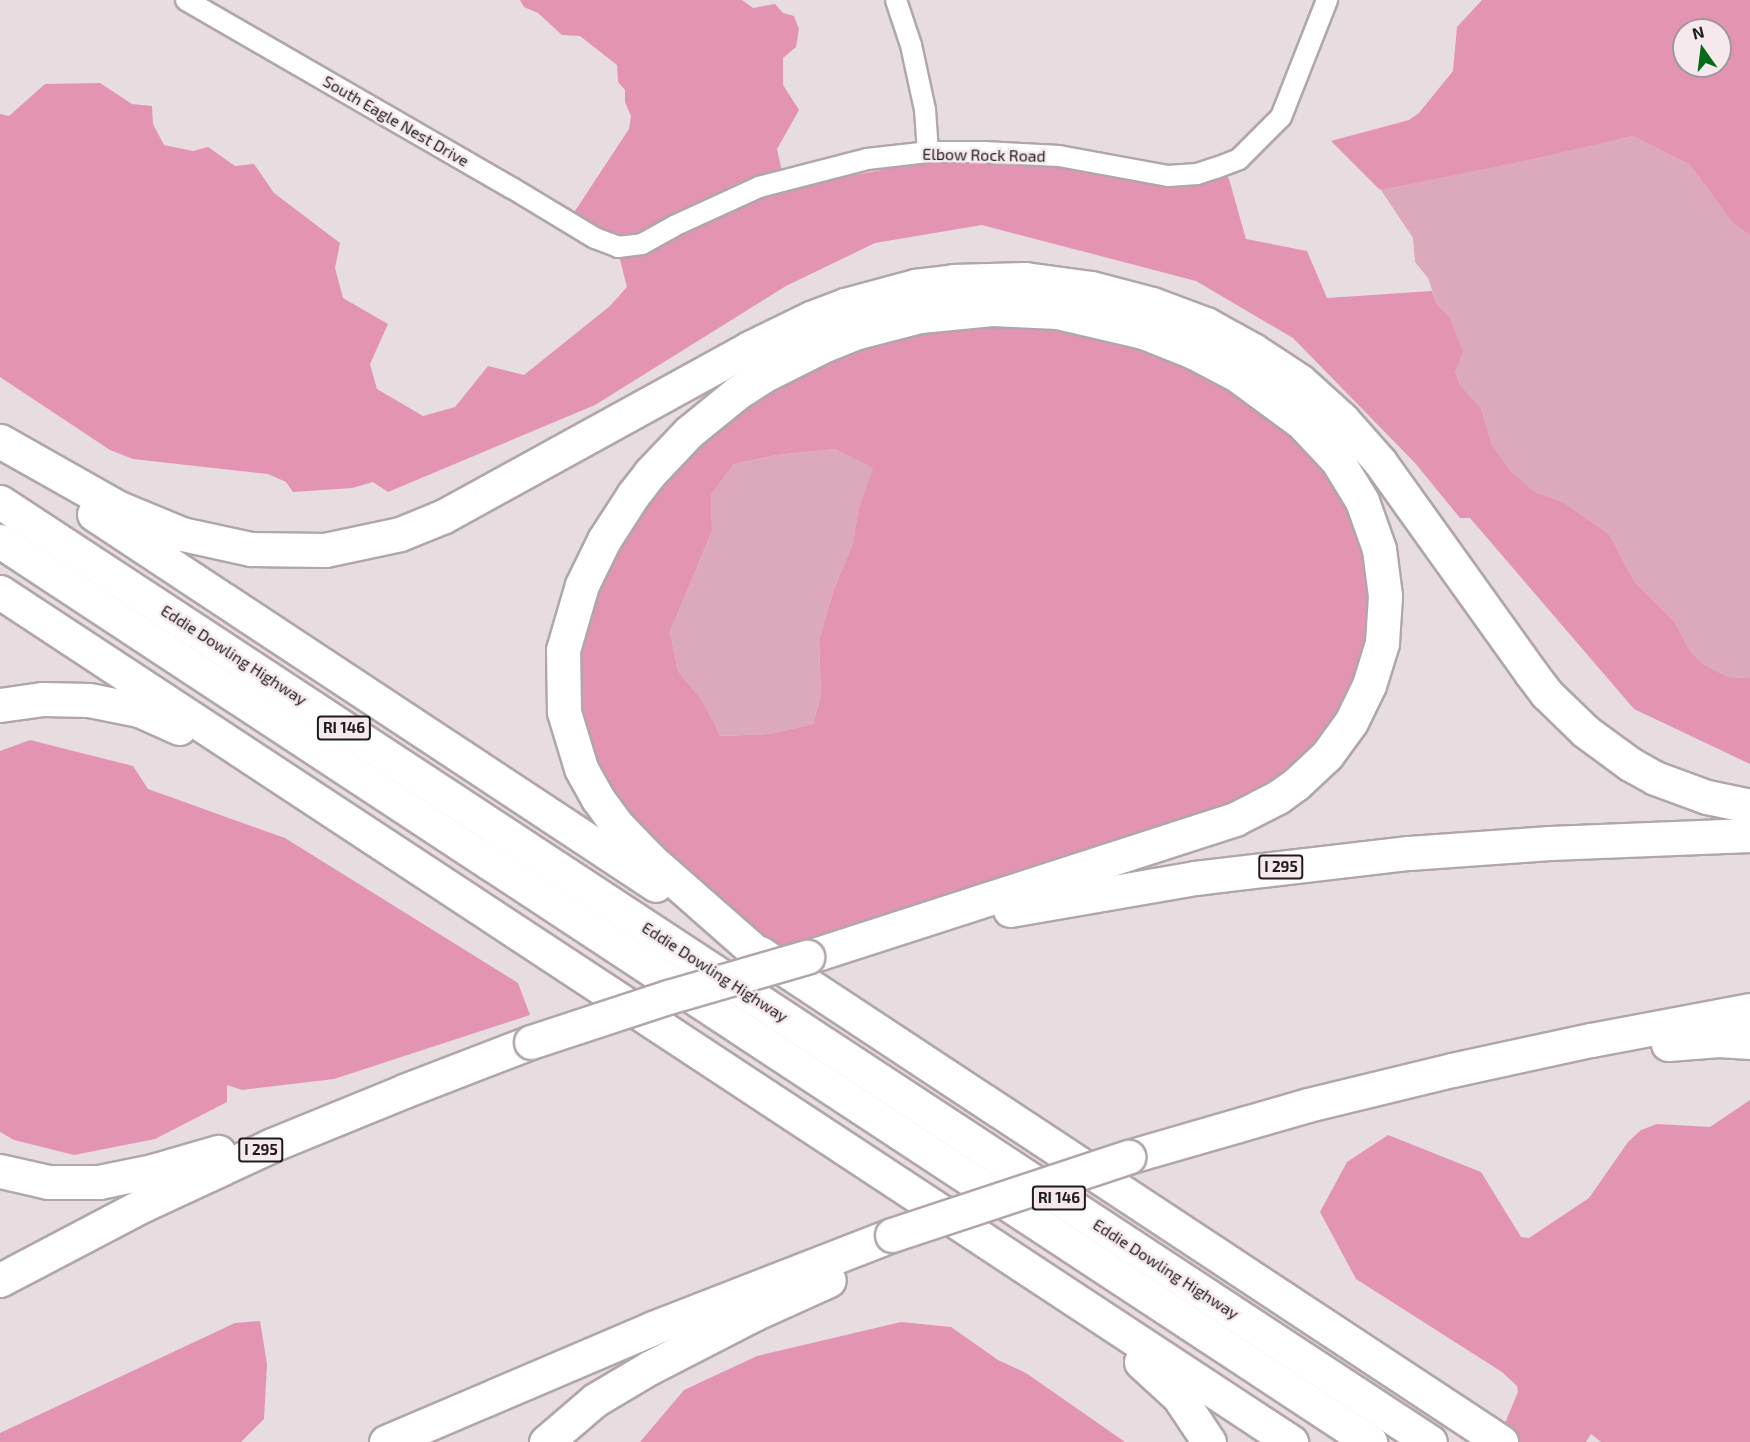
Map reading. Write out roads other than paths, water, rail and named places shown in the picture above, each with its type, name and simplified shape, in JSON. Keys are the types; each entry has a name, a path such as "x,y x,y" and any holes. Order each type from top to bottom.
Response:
{"highway":[{"path":"0,441 119,508 182,534 251,549 325,550 392,536 444,516 749,348 845,304 915,286 953,281 1025,279 1091,288 1152,303 1206,324 1253,350 1300,381 1342,419 1380,462 1531,674 1585,731 1630,765 1655,778 1707,797 1750,806"},
{"path":"751,948 651,860 617,825 580,768 564,712 563,650 582,585 604,540 633,495 656,466 689,432 754,382 825,345 854,333 920,316 992,309 1057,312 1085,317 1160,339 1237,375 1302,423 1337,460 1362,501 1379,549 1385,596 1382,643 1369,685 1351,722 1327,755 1296,784 1278,797 1235,819 815,954"},
{"path":"0,451 1501,1442"},
{"name":"Eddie Dowling Highway","path":"0,502 1430,1442"},
{"name":"Eddie Dowling Highway","path":"0,541 1370,1442"},
{"path":"0,591 1291,1442"},
{"path":"0,705 67,698 114,704 139,710 185,730 326,806"},
{"name":"I 295","path":"0,1280 143,1205 272,1145 404,1090 531,1042 668,997 815,954 1032,905 1267,868 1479,847 1750,835"},
{"path":"386,1442 610,1345 1128,1157 1308,1105 1452,1070 1591,1040 1750,1010"},
{"path":"1452,1070 1694,1041 1750,1042"},
{"path":"0,1172 48,1182 75,1183 99,1182 152,1171 252,1142 531,1042"},
{"path":"546,1442 595,1400 648,1368 900,1241"},
{"path":"1029,1269 1162,1380 1193,1417 1209,1442"},
{"path":"1434,1398 1515,1442"}],"street":[{"name":"South Eagle Nest Drive","path":"186,0 606,242"},
{"path":"896,0 910,45 925,110 928,152"},
{"name":"Elbow Rock Road","path":"606,242 618,247 642,244 674,226 759,187 867,159 928,152 1059,156 1168,176 1197,174 1239,159 1260,141 1281,117 1298,79 1327,0"}]}
